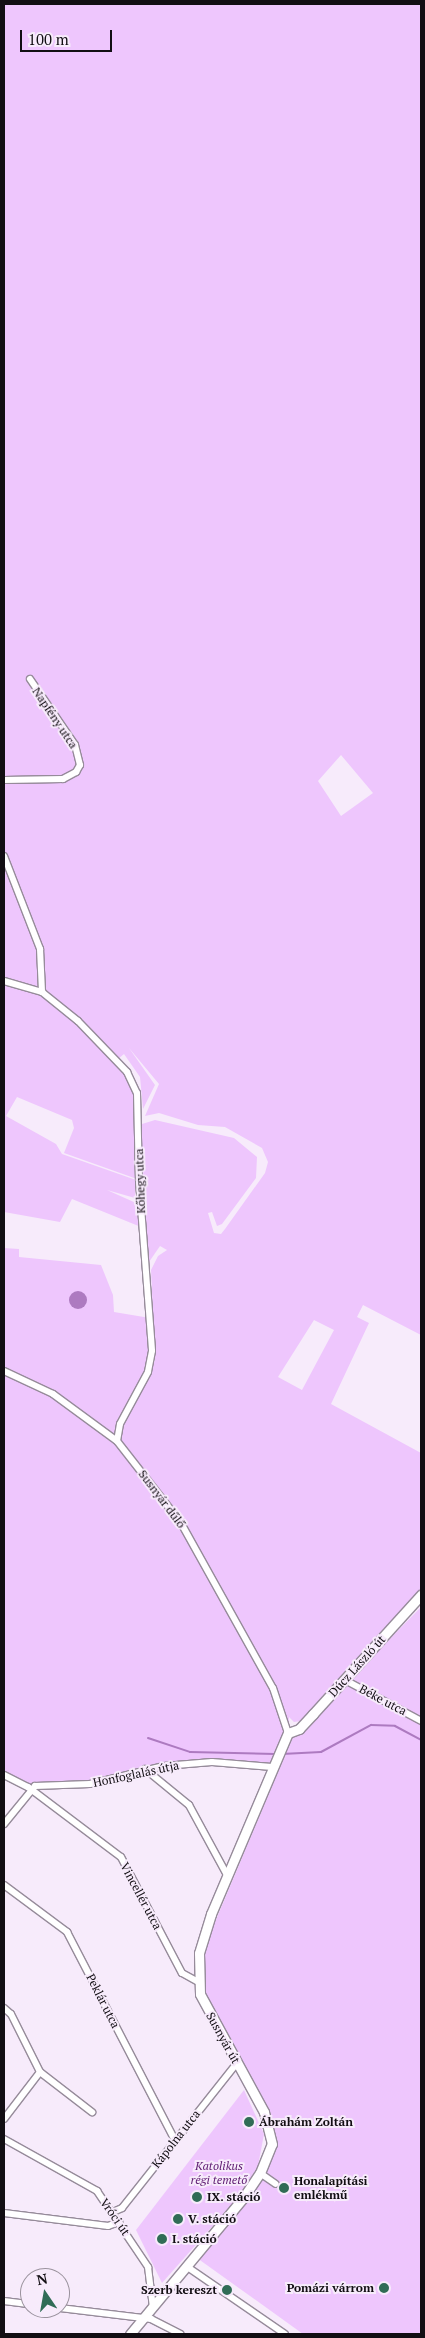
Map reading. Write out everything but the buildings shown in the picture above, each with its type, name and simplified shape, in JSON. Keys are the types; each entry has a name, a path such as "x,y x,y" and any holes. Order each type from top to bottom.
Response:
{"street":[{"name":"Napfény utca","path":"4,780 63,779 76,772 80,765 75,746 30,679"},
{"path":"4,856 40,949 42,992"},
{"name":"Kőhegy utca","path":"4,981 42,992 96,1038 127,1072 137,1093 139,1191 152,1351 148,1372 120,1424 117,1441"},
{"name":"Susnyár dűlő","path":"4,1372 53,1394 117,1441 181,1523 273,1688 288,1733"},
{"name":"Dúcz László út","path":"288,1733 299,1730 421,1595"},
{"name":"Béke utca","path":"345,1680 421,1721"},
{"name":"Susnyár út","path":"130,2334 260,2173 269,2156 271,2132 237,2063 208,2013 198,1982 200,1945 277,1754 288,1733"},
{"name":"Honfoglalás útja","path":"31,1790 90,1784 145,1770 212,1762 272,1767"},
{"path":"145,1770 189,1805 228,1875"},
{"path":"4,1776 31,1790 4,1824"},
{"path":"48,1787 48,1802"},
{"name":"Vincellér utca","path":"31,1790 121,1857 182,1973 198,1982"},
{"name":"Peklár utca","path":"4,1885 67,1932 175,2140"},
{"path":"4,2008 11,2014 40,2072 92,2112"},
{"name":"Kápolna utca","path":"113,2212 122,2208 237,2063"},
{"path":"4,2119 40,2072"},
{"name":"Vróci út","path":"4,2139 90,2187 113,2212 148,2267 153,2285 153,2305"},
{"path":"260,2173 276,2184"},
{"path":"4,2214 108,2226 119,2222"},
{"path":"186,2266 285,2334"},
{"path":"153,2285 165,2291"},
{"path":"4,2301 20,2303"},
{"path":"70,2309 143,2318 180,2334"}],"green space":[{"path":"4,4 421,4 421,1335 363,1305 357,1317 369,1323 331,1404 421,1453 421,1590 301,1721 294,1722 289,1717 288,1739 276,1767 212,1762 164,1766 106,1780 31,1790 4,1775 4,1248 19,1249 19,1257 101,1265 113,1295 114,1312 150,1318 151,1351 146,1371 155,1361 151,1270 158,1256 167,1250 160,1246 149,1262 142,1188 142,1124 155,1120 234,1138 257,1157 256,1178 222,1224 217,1226 212,1212 208,1213 214,1233 221,1234 265,1173 268,1162 262,1148 225,1127 198,1125 159,1113 145,1116 159,1084 129,1048 155,1085 143,1109 140,1077 124,1054 118,1059 137,1103 137,1179 64,1153 74,1128 72,1120 17,1097 6,1116 56,1144 62,1154 136,1180 135,1198 107,1190 136,1203 141,1227 72,1199 60,1222 4,1212","holes":["341,755 373,793 341,816 318,781","314,1320 334,1330 302,1390 278,1377"]},
{"path":"421,1607 421,2334 303,2334 197,2258 266,2176 276,2143 271,2114 204,1992 202,1953 292,1739"},
{"name":"Katolikus régi temető","path":"244,2090 264,2134 258,2166 241,2194 162,2283 136,2230"}],"shaded area":[{"path":"74,1291 82,1291 87,1296 85,1307 74,1309 69,1304 69,1296"}],"waterway":[{"path":"282,1754 321,1752 371,1725 395,1726 421,1740"},
{"path":"148,1738 190,1752 275,1754"}],"place":[{"name":"Ábrahám Zoltán","path":"249,2122"},
{"name":"Honalapítási emlékmű","path":"284,2188"},
{"name":"IX. stáció","path":"197,2197"},
{"name":"V. stáció","path":"178,2219"},
{"name":"I. stáció","path":"162,2239"},
{"name":"Pomázi várrom","path":"384,2288"},
{"name":"Szerb kereszt","path":"227,2290"}]}
